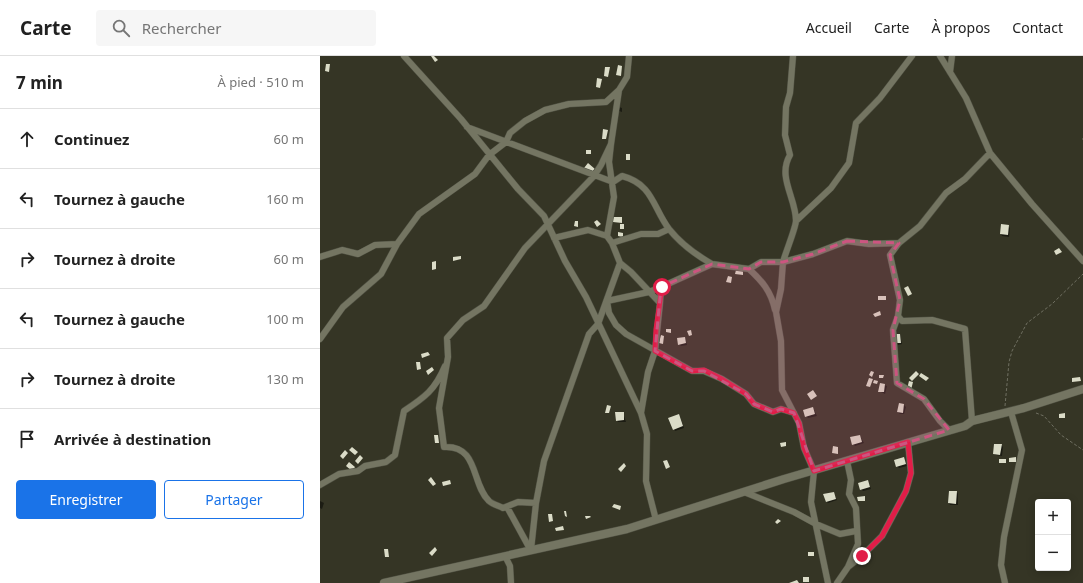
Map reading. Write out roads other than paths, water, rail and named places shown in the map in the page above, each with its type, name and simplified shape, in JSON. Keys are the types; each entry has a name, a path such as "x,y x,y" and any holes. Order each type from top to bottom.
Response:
{"main road":[{"path":"384,583 627,530 744,492 1083,389"}],"street":[{"path":"404,56 466,126 489,155 544,216 554,238 586,297 641,413 647,434 646,481 656,520"},
{"path":"320,339 343,307 381,274 398,244 419,214 475,174 489,155 506,142 510,133 525,121 545,110 570,104 606,102 619,90 627,77 629,56"},
{"path":"776,312 781,289 783,262 796,221 790,190 786,181 786,162 790,155 785,135 786,107 790,93 793,56"},
{"path":"796,221 831,188 850,164 856,123 880,98 912,56"},
{"path":"940,56 966,98 990,152 1036,209 1083,261"},
{"path":"950,72 952,56"},
{"path":"607,236 614,197 609,162 619,90"},
{"path":"466,126 613,182"},
{"path":"536,503 518,502 504,508 489,501 480,485 470,458 453,447 444,447 439,408 444,388 448,357 447,338 463,320 484,306 513,262 594,176 611,144"},
{"path":"949,430 940,421 924,399 897,383 893,330 898,316 900,300 890,255 899,243 920,226 946,193 965,178 990,152"},
{"path":"613,182 622,176 634,180 644,188 669,229 692,253 712,264 748,269 763,282 772,298 781,341 782,390 799,423 804,448 814,471 811,497 828,576 828,583"},
{"path":"612,243 641,234 658,234 669,229"},
{"path":"554,238 588,230 607,236 612,243 620,263 631,272 660,304"},
{"path":"748,269 761,262 783,262 814,254 846,241 869,244 899,243"},
{"path":"320,257 342,250 358,254 375,245 398,244"},
{"path":"531,550 536,503 544,461 589,334 598,324 620,263"},
{"path":"606,301 649,292 712,264"},
{"path":"641,413 648,372 655,351 662,287"},
{"path":"606,301 609,313 616,325 626,334 692,371 704,370 722,379 746,394 754,404 773,412 781,409 794,413"},
{"path":"898,316 902,321 932,320 965,330 972,422"},
{"path":"320,485 339,474 358,471 365,466 386,462 395,455 404,412 426,397 439,379 448,357"},
{"path":"1005,583 1001,565 1004,537 1022,450 1007,413"},
{"path":"848,567 862,556 882,536 906,491 911,473 908,442"},
{"path":"837,583 848,567 858,544 856,531 856,508 849,494 851,480 847,461"},
{"path":"744,492 794,512 816,524 840,534 856,531"},
{"path":"507,506 531,550"},
{"path":"504,556 510,566 511,583"}]}
